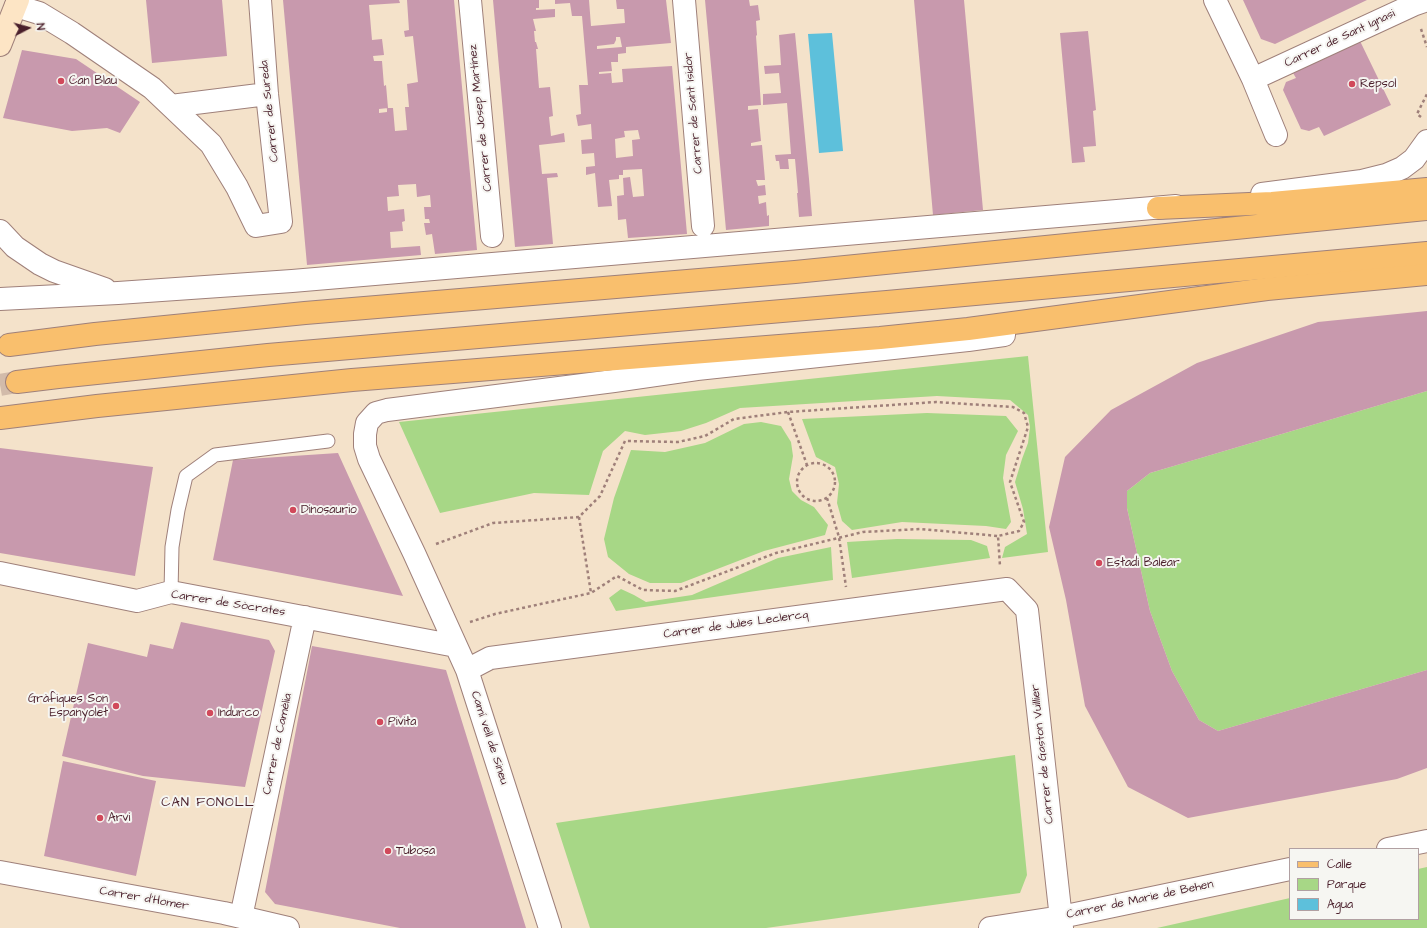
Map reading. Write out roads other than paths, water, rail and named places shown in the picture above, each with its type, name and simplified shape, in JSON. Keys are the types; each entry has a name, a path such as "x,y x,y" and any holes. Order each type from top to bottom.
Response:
{"main road":[{"path":"0,46 17,3"},
{"path":"1158,208 1272,203 1427,189"},
{"path":"9,345 95,334 297,314 795,272 1427,209"},
{"path":"17,382 284,353 880,303 1427,253"},
{"path":"0,418 97,406 352,380 880,338 968,329 1274,288 1427,274"}],"street":[{"name":"Carrer de Sureda","path":"171,106 211,144 237,187 256,226 281,222 267,94 260,0"},
{"name":"Carrer de Josep Martínez","path":"470,0 492,236"},
{"name":"Carrer de Sant Isidor","path":"684,0 703,226"},
{"path":"1215,0 1253,79 1276,135"},
{"name":"Carrer de Sant Ignasi","path":"1253,79 1413,5 1427,0"},
{"path":"17,3 39,13 72,33 152,88 171,106 267,94"},
{"path":"0,299 118,293 292,281 1158,208 1362,181 1386,175 1402,168 1414,158 1427,141"},
{"path":"0,231 15,247 40,264 68,276 118,293"},
{"name":"Camí vell de Sineu","path":"550,928 467,670 414,553 369,459 365,446 365,434 367,423 376,414 387,410 697,369 968,340 1152,311 1209,297"},
{"name":"Carrer de Sòcrates","path":"0,573 137,601 171,592 305,617 453,637"},
{"name":"Carrer de Jules Leclercq","path":"467,670 490,658 1007,589"},
{"name":"Carrer de Gaston Vuillier","path":"1007,589 1027,610 1062,922"},
{"name":"Carrer de Camèlia","path":"241,917 305,617"},
{"path":"1393,848 1427,841"},
{"name":"Carrer de Marie de Behen","path":"990,928 1062,922 1289,869"},
{"name":"Carrer d'Homer","path":"0,872 241,917 288,928"}],"lane":[{"path":"171,592 172,547 178,510 186,476 215,455 328,441"}],"water":[{"path":"832,33 843,151 819,153 808,34"}],"tunnel":[{"path":"0,385 17,382"}],"place":[{"name":"Can Blau","path":"61,81"},
{"name":"Repsol","path":"1352,84"},
{"name":"Dinosaurio","path":"293,510"},
{"name":"Estadi Balear","path":"1099,563"},
{"name":"Gràfiques Son Espanyolet","path":"116,706"},
{"name":"Indurco","path":"210,713"},
{"name":"Pivita","path":"380,722"},
{"name":"Arvi","path":"100,818"},
{"name":"Tubosa","path":"388,851"}],"district":[{"name":"CAN FONOLL","path":"208,803"}]}
